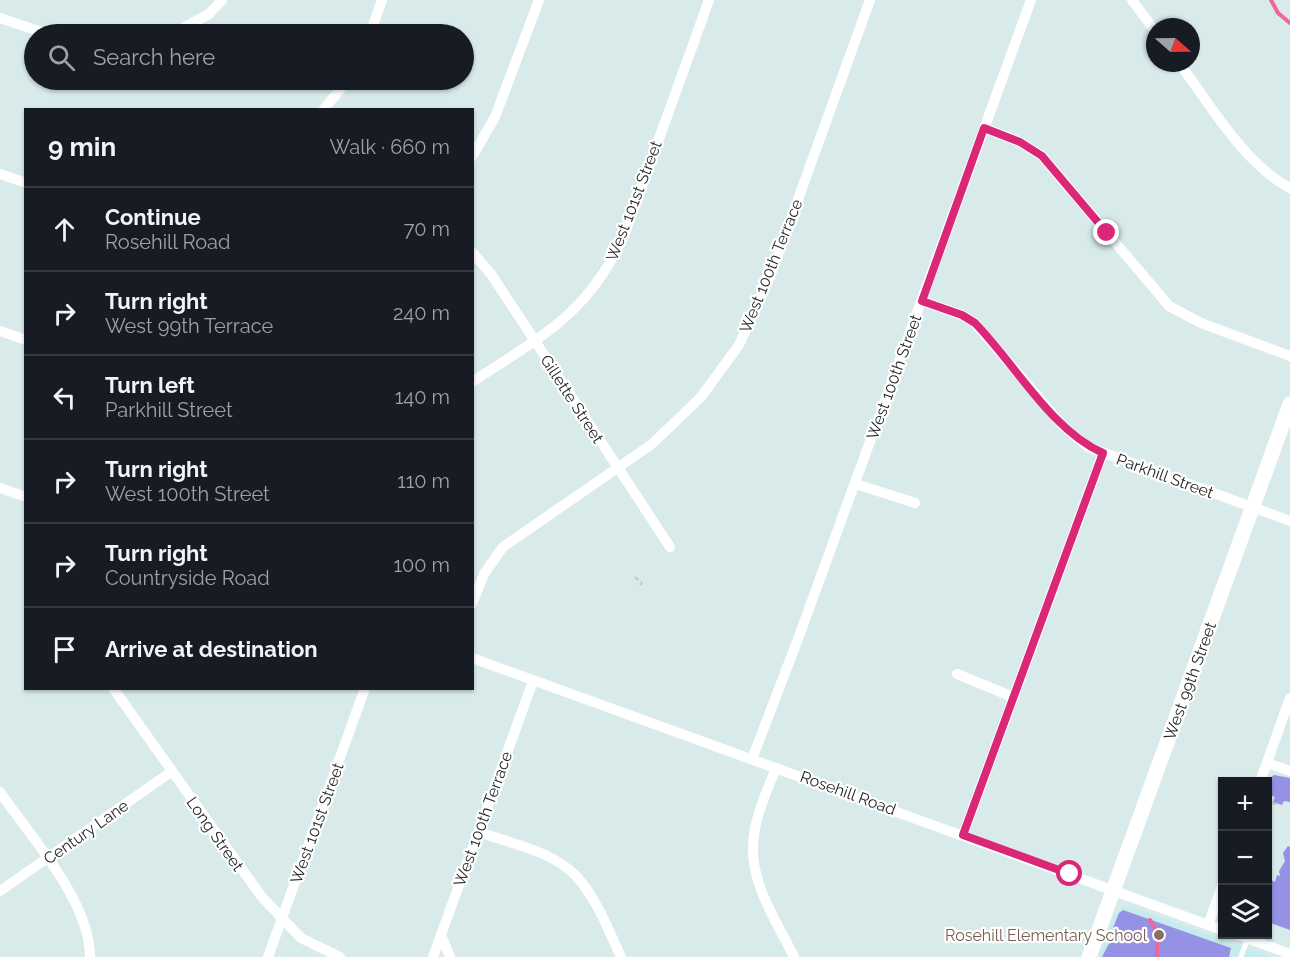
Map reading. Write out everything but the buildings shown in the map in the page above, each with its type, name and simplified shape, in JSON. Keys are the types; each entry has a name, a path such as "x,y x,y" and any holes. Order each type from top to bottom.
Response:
{"street":[{"path":"194,24 222,0"},
{"path":"374,24 382,0"},
{"path":"474,154 495,117 538,0"},
{"name":"West 101st Street","path":"474,380 535,341 582,304 614,258 709,0"},
{"name":"West 100th Terrace","path":"474,599 484,574 503,547 539,520 618,469 672,427 716,380 739,345 770,277 870,0"},
{"name":"West 100th Street","path":"752,759 856,484 1031,0"},
{"path":"1132,0 1146,19"},
{"path":"0,18 24,26"},
{"path":"1186,72 1246,152 1275,179 1290,188"},
{"path":"325,108 340,90"},
{"path":"984,128 1020,142 1042,156 1169,306 1201,323 1290,356"},
{"path":"0,174 24,182"},
{"name":"Gillette Street","path":"474,254 491,274 670,547"},
{"name":"Parkhill Street","path":"922,301 962,315 975,323 1062,425 1078,440 1103,453 1290,521"},
{"path":"0,331 24,339"},
{"name":"West 99th Street","path":"1089,957 1290,404"},
{"path":"963,835 1103,453"},
{"path":"856,484 915,503"},
{"path":"0,488 24,496"},
{"name":"Rosehill Road","path":"474,659 1218,929"},
{"path":"957,674 1013,697"},
{"name":"West 100th Terrace","path":"433,957 533,681"},
{"name":"Long Street","path":"114,690 249,883 301,938 340,957"},
{"name":"West 101st Street","path":"268,957 364,690"},
{"path":"1262,777 1290,698"},
{"path":"1267,763 1290,771"},
{"path":"776,768 755,829 753,849 756,875 794,957"},
{"name":"Century Lane","path":"0,891 171,772"},
{"path":"0,792 47,859 79,911 90,957"},
{"path":"479,832 550,858 575,875 596,903 621,957"},
{"path":"1208,925 1218,897"},
{"path":"441,935 450,957"},
{"path":"1248,939 1290,954"}],"lane":[{"path":"1241,956 1248,939"}],"path":[{"path":"635,577 642,583 640,586"},
{"path":"1272,803 1278,805"}],"shaded area":[{"path":"1274,775 1290,778 1290,802 1284,801 1282,805 1273,802 1275,797 1272,796 1271,777"},
{"path":"1288,846 1290,847 1290,930 1272,923 1272,880 1275,882 1277,875 1280,876 1279,871 1285,861 1283,853"},
{"name":"Rosehill Elementary School","path":"1127,905 1271,957 1099,957 1115,913"},
{"name":"Rosehill Elementary School","path":"1123,910 1231,948 1229,957 1102,957 1116,930 1113,928 1119,913"}],"waterway":[{"path":"1271,0 1278,13 1290,23"},
{"path":"1150,920 1157,932 1157,957"}],"place":[{"name":"Rosehill Elementary School","path":"1159,935"}],"route":[{"path":"1070,874 963,835 1103,453 1088,447 1062,425 992,340 975,323 962,315 922,301 984,128 1020,142 1042,156 1107,233"}]}
